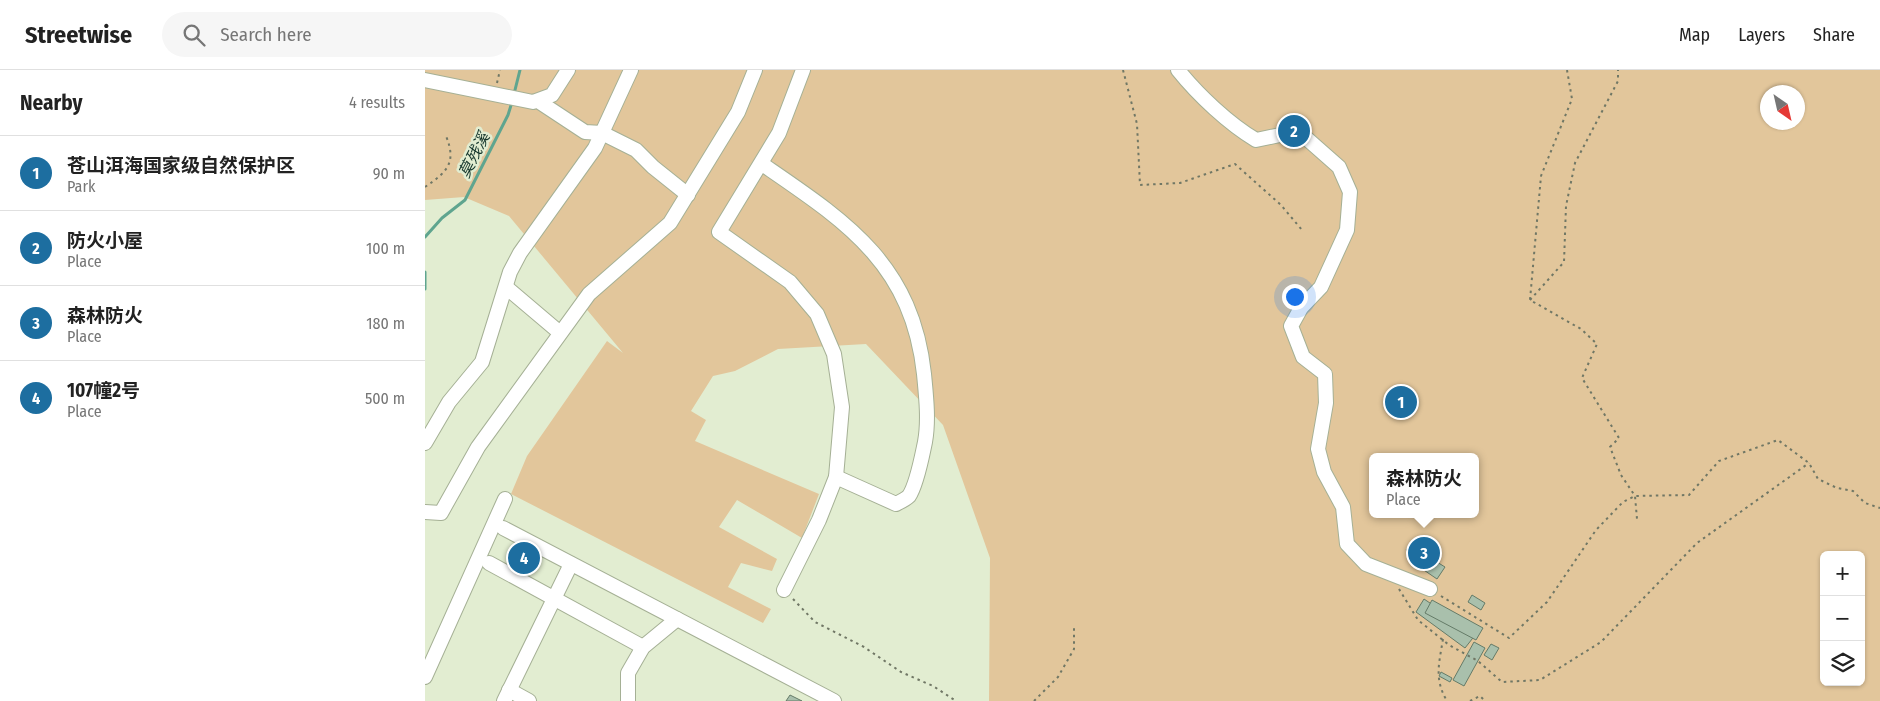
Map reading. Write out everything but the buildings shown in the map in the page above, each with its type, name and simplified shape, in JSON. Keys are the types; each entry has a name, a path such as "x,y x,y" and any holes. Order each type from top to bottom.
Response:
{"street":[{"path":"536,101 549,98 557,90 568,70"},
{"path":"425,443 449,402 482,362 506,287 520,253 595,148 631,70"},
{"path":"425,512 441,513 478,447 559,332 589,294 670,223 738,112 755,70"},
{"path":"784,590 819,520 836,477 842,407 834,354 817,314 790,282 719,232 762,164 779,133 803,70"},
{"path":"1179,70 1192,88 1217,109 1234,128 1256,140 1280,136 1305,137 1339,167 1350,192 1347,230 1321,286 1301,308 1291,326 1303,357 1325,374 1326,403 1318,449 1324,472 1343,507 1347,544 1366,564 1430,589"},
{"path":"425,80 536,101 585,132 603,133 636,150 688,196"},
{"path":"762,164 826,208 856,233 881,260 912,320 921,349 927,432 921,462 909,496 896,504 836,477"},
{"path":"506,287 559,332"},
{"path":"425,677 505,499"},
{"path":"503,528 834,701"},
{"path":"489,563 643,647"},
{"path":"529,701 506,696 571,564"},
{"path":"628,701 628,673 643,647 677,619"}],"path":[{"path":"1123,70 1137,124 1140,185 1180,183 1235,164 1281,205 1302,230"},
{"path":"1530,300 1541,176 1572,99 1567,70"},
{"path":"1530,300 1564,262 1566,206 1575,164 1618,81 1618,70"},
{"path":"425,187 443,175 448,168 451,154 446,136"},
{"path":"1530,300 1581,329 1597,344 1582,378 1619,438 1610,448 1621,475 1635,496 1637,519"},
{"path":"1430,589 1509,638 1547,602 1596,530 1623,502 1635,496 1689,496 1719,462 1779,440 1809,463 1819,479 1837,488 1853,491 1865,503 1880,508"},
{"path":"1394,575 1402,596 1418,620 1443,640 1478,661 1502,682 1539,680 1601,642 1697,543 1809,463"},
{"path":"784,590 815,622 864,647 901,672 933,686 957,701"},
{"path":"1033,701 1058,677 1075,649 1074,626"},
{"path":"1443,640 1437,676 1447,701"},
{"path":"1469,701 1480,696 1485,701"}],"shaded area":[{"path":"425,70 1880,70 1880,701 989,701 990,558 943,425 866,344 778,349 735,371 713,376 691,411 706,420 695,441 819,494 802,538 737,500 719,527 777,559 772,571 741,563 728,587 771,609 763,623 511,494 527,456 607,341 623,353 509,216 464,197 425,200"}],"waterway":[{"name":"莫残溪","path":"514,94 520,70"},
{"name":"莫残溪","path":"425,237 442,218 465,200 508,115 512,102"},
{"name":"莫残溪","path":"425,272 425,289"}],"place":[{"name":"防火小屋","path":"1294,131"},
{"name":"苍山洱海国家级自然保护区","path":"1401,402"},
{"name":"森林防火","path":"1424,553"},
{"name":"107幢2号","path":"524,558"}]}
